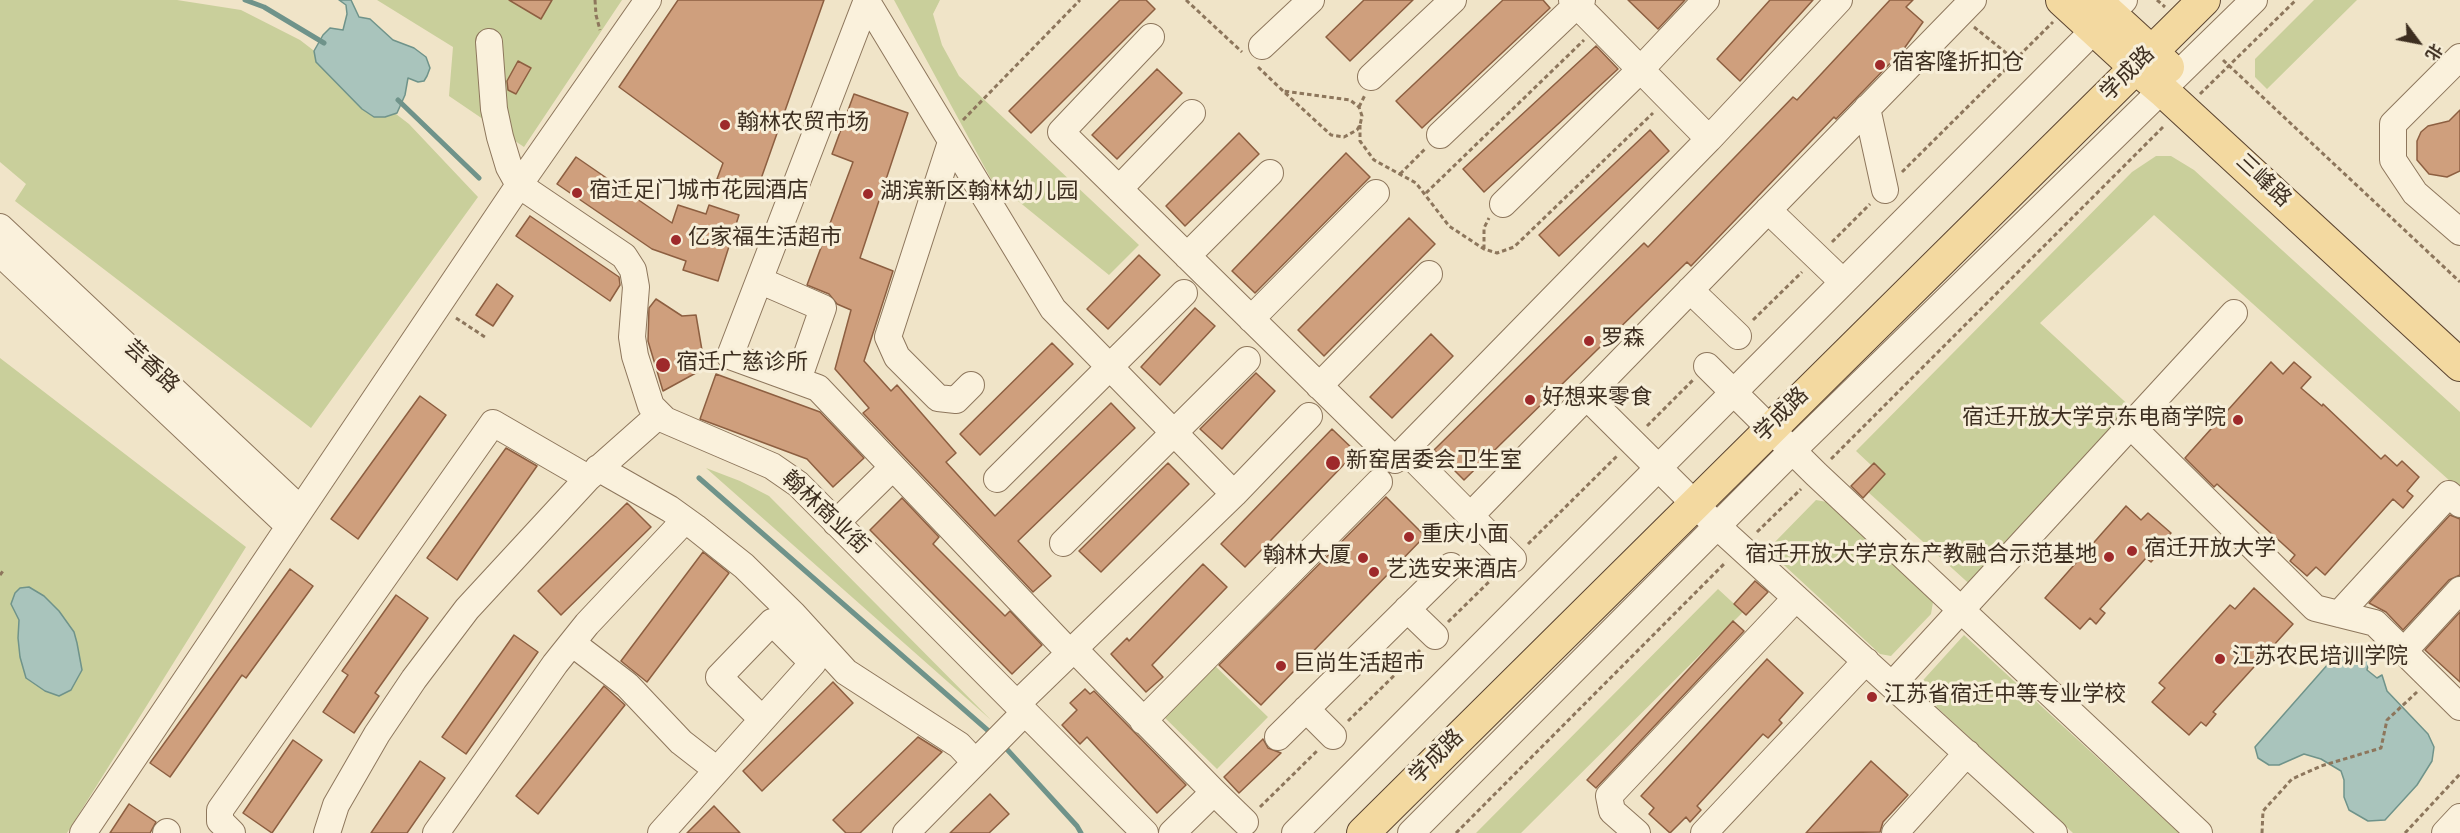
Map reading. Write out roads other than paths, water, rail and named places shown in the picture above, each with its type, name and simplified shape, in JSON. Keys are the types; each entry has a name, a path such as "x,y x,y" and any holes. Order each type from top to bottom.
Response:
{"main road":[{"name":"学成路","path":"1338,833 1687,497 2136,53 2204,0"},
{"name":"学成路","path":"2136,53 2166,3"},
{"name":"三峰路","path":"2092,8 2136,53 2460,336"},
{"name":"三峰路","path":"2181,92 2460,365"},
{"name":"学成路","path":"1363,833 1687,497"}],"street":[{"path":"83,833 519,184 648,0"},
{"path":"867,0 1053,309 1234,494"},
{"path":"867,0 761,281 730,356 818,388 1072,651 1245,822"},
{"path":"1262,46 1311,0"},
{"path":"1371,77 1453,0"},
{"path":"1503,204 1641,69 1706,0"},
{"path":"1151,36 1061,132 1395,460 1709,139 1839,0"},
{"path":"1411,833 1792,451 2181,92 2207,45 2254,0"},
{"path":"1440,135 1577,2 1598,27 1709,139"},
{"path":"1470,516 1966,7"},
{"path":"1295,833 1843,282 2092,8"},
{"path":"327,833 336,805 377,734 414,679 467,609 593,473 659,415 651,406 635,356 632,337 636,287 633,270 624,256 519,184 509,167 498,128 494,109 489,42"},
{"path":"2460,57 2393,124 2392,160 2415,193 2460,232"},
{"path":"1867,108 1884,190"},
{"path":"1119,189 1192,114"},
{"path":"949,139 888,337 897,357 938,398 956,399 971,385"},
{"path":"1187,256 1270,174"},
{"path":"1251,319 1376,193"},
{"path":"1768,210 1843,282"},
{"name":"芸香路","path":"0,227 295,517"},
{"name":"芸香路","path":"0,253 295,517"},
{"path":"1319,386 1429,274"},
{"path":"761,281 822,308 798,380"},
{"path":"1690,290 1738,336"},
{"path":"997,479 1184,293"},
{"path":"1892,685 2129,424 2234,313"},
{"path":"1063,543 1247,360"},
{"path":"1707,366 1816,474 2199,833"},
{"path":"1586,396 1717,526 2054,833"},
{"name":"翰林商业街","path":"659,415 664,420 772,466 798,484 1145,833"},
{"path":"906,833 988,749 1072,651 1234,494 1309,416"},
{"path":"231,833 220,821 220,810 493,423 670,509 744,566 793,614 819,656"},
{"path":"2129,424 2315,608 2375,623 2460,706"},
{"path":"1406,450 1513,559"},
{"path":"836,523 893,467"},
{"path":"1143,721 1379,482"},
{"path":"2339,614 2449,494 2460,504"},
{"path":"436,833 572,643 685,520"},
{"path":"1278,737 1450,566"},
{"path":"2404,651 2460,590"},
{"path":"1637,833 1612,811 1609,796 1796,598"},
{"path":"1407,609 1435,636"},
{"path":"762,719 719,677 772,622 819,656 959,745 988,749"},
{"path":"572,643 627,685 681,742 717,770"},
{"path":"661,833 819,656"},
{"path":"1704,833 1866,661"},
{"path":"1306,709 1333,736"},
{"path":"1895,833 1967,753"},
{"path":"1172,833 1214,792"},
{"path":"2445,833 2460,817"}],"water":[{"path":"339,0 351,0 359,17 370,19 393,40 414,48 426,57 430,68 427,76 424,81 418,82 408,78 405,95 397,113 385,117 374,117 362,109 316,62 314,51 323,35 330,28 343,30 347,14 346,5"},
{"path":"29,587 44,596 59,611 74,632 82,670 71,690 59,696 45,691 26,678 20,657 19,620 11,604 15,593 20,588"},
{"path":"2357,652 2370,657 2367,670 2377,678 2382,675 2387,691 2428,734 2434,747 2432,761 2417,785 2385,820 2368,821 2349,810 2344,797 2344,780 2341,771 2321,759 2304,754 2279,765 2269,765 2258,758 2255,747 2329,663 2342,655"}],"waterway":[{"path":"245,0 264,7 324,43"},
{"path":"398,100 479,178"},
{"path":"699,478 992,734"},
{"path":"1003,745 1081,833"}],"place":[{"name":"宿客隆折扣仓","path":"1880,65"},
{"name":"翰林农贸市场","path":"725,125"},
{"name":"宿迁足门城市花园酒店","path":"577,193"},
{"name":"湖滨新区翰林幼儿园","path":"868,194"},
{"name":"亿家福生活超市","path":"676,240"},
{"name":"罗森","path":"1589,341"},
{"name":"宿迁广慈诊所","path":"663,365"},
{"name":"好想来零食","path":"1530,400"},
{"name":"宿迁开放大学京东电商学院","path":"2238,420"},
{"name":"新窑居委会卫生室","path":"1333,463"},
{"name":"重庆小面","path":"1409,537"},
{"name":"宿迁开放大学","path":"2132,551"},
{"name":"宿迁开放大学京东产教融合示范基地","path":"2109,557"},
{"name":"翰林大厦","path":"1363,558"},
{"name":"艺选安来酒店","path":"1374,572"},
{"name":"江苏农民培训学院","path":"2220,659"},
{"name":"巨尚生活超市","path":"1281,666"},
{"name":"江苏省宿迁中等专业学校","path":"1872,697"}]}
